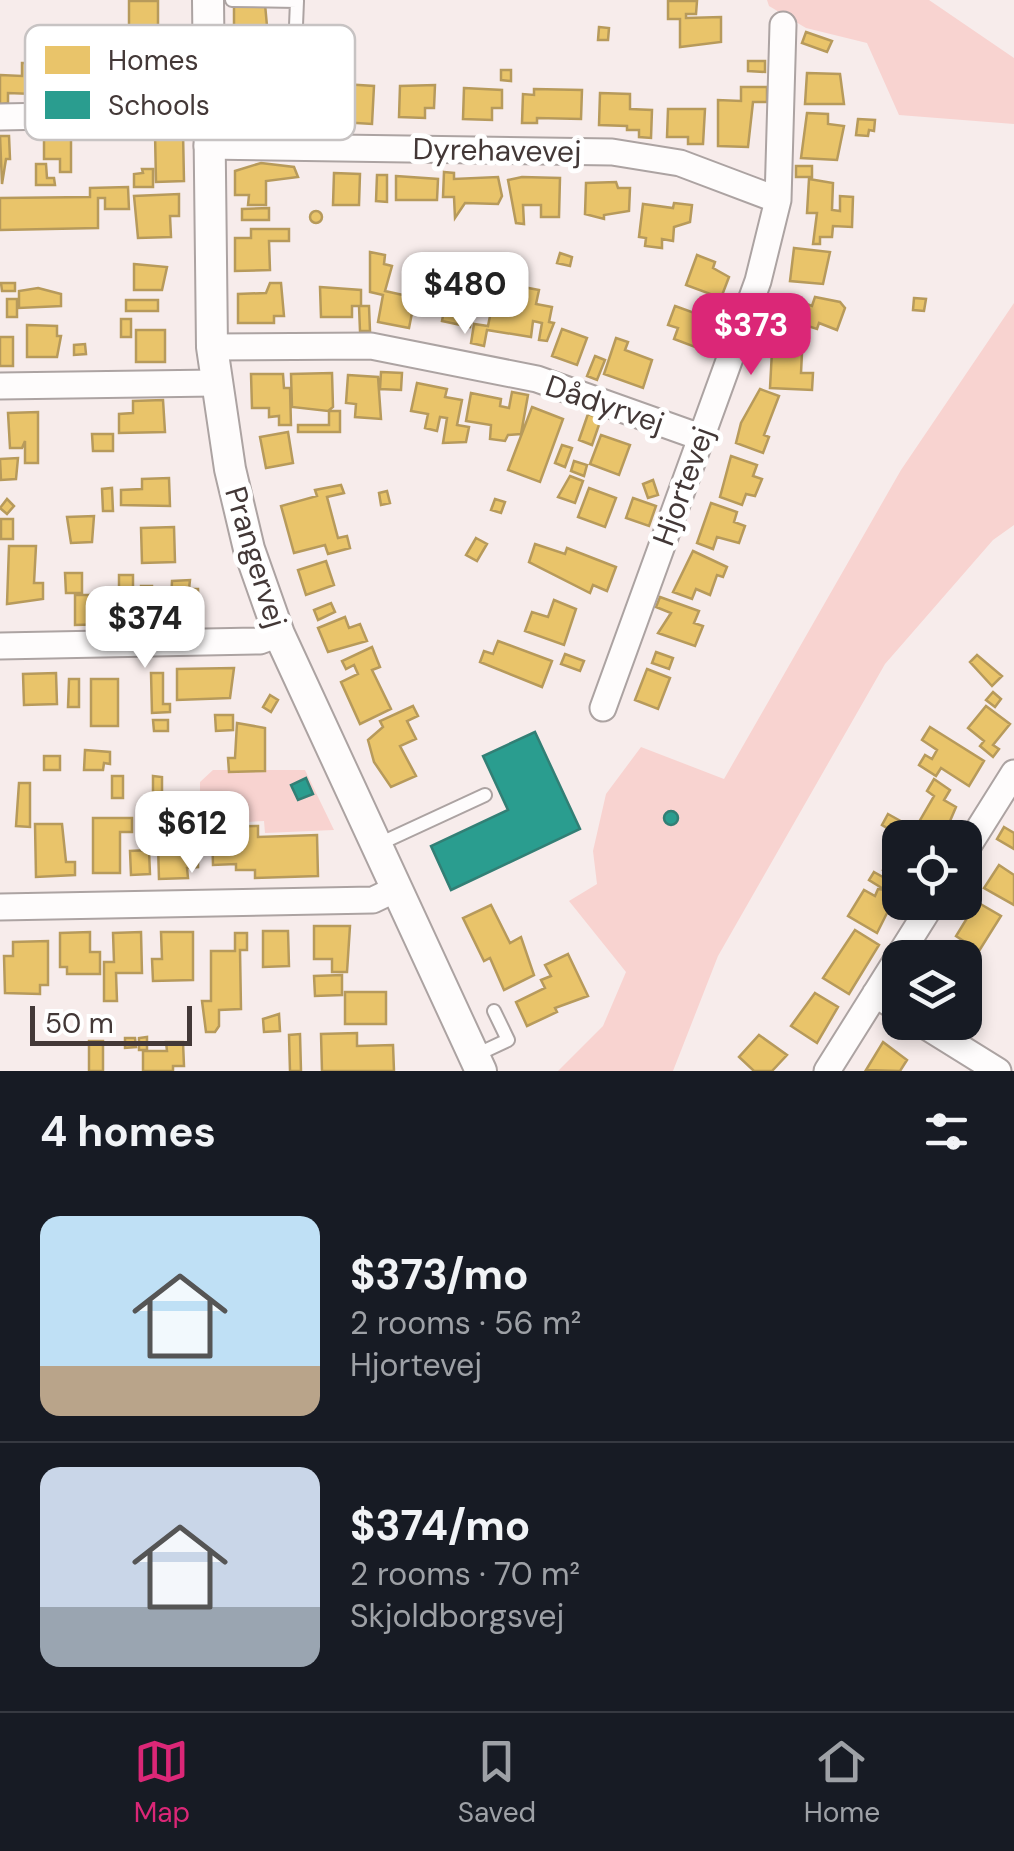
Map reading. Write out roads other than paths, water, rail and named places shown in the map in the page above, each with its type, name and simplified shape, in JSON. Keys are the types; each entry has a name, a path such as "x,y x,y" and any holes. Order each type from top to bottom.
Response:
{"street":[{"name":"Hjortevej","path":"603,708 758,281 778,200 784,25"},
{"path":"0,117 25,117"},
{"name":"Prangervej","path":"208,140 215,383 249,550 279,634 477,1063"},
{"name":"Dyrehavevej","path":"208,146 612,152 680,163 778,200"},
{"name":"Dådyrvej","path":"212,347 371,346 537,379 700,437"},
{"path":"0,386 215,383"},
{"path":"0,646 260,641 279,634"},
{"path":"982,824 1014,773"},
{"path":"0,907 374,900 394,890"},
{"path":"827,1071 922,920"},
{"path":"876,994 882,998"},
{"path":"947,1040 998,1071"}],"lane":[{"path":"232,0 296,1 296,25"},
{"path":"374,846 486,795"},
{"path":"477,1063 508,1040 494,1012"}]}
